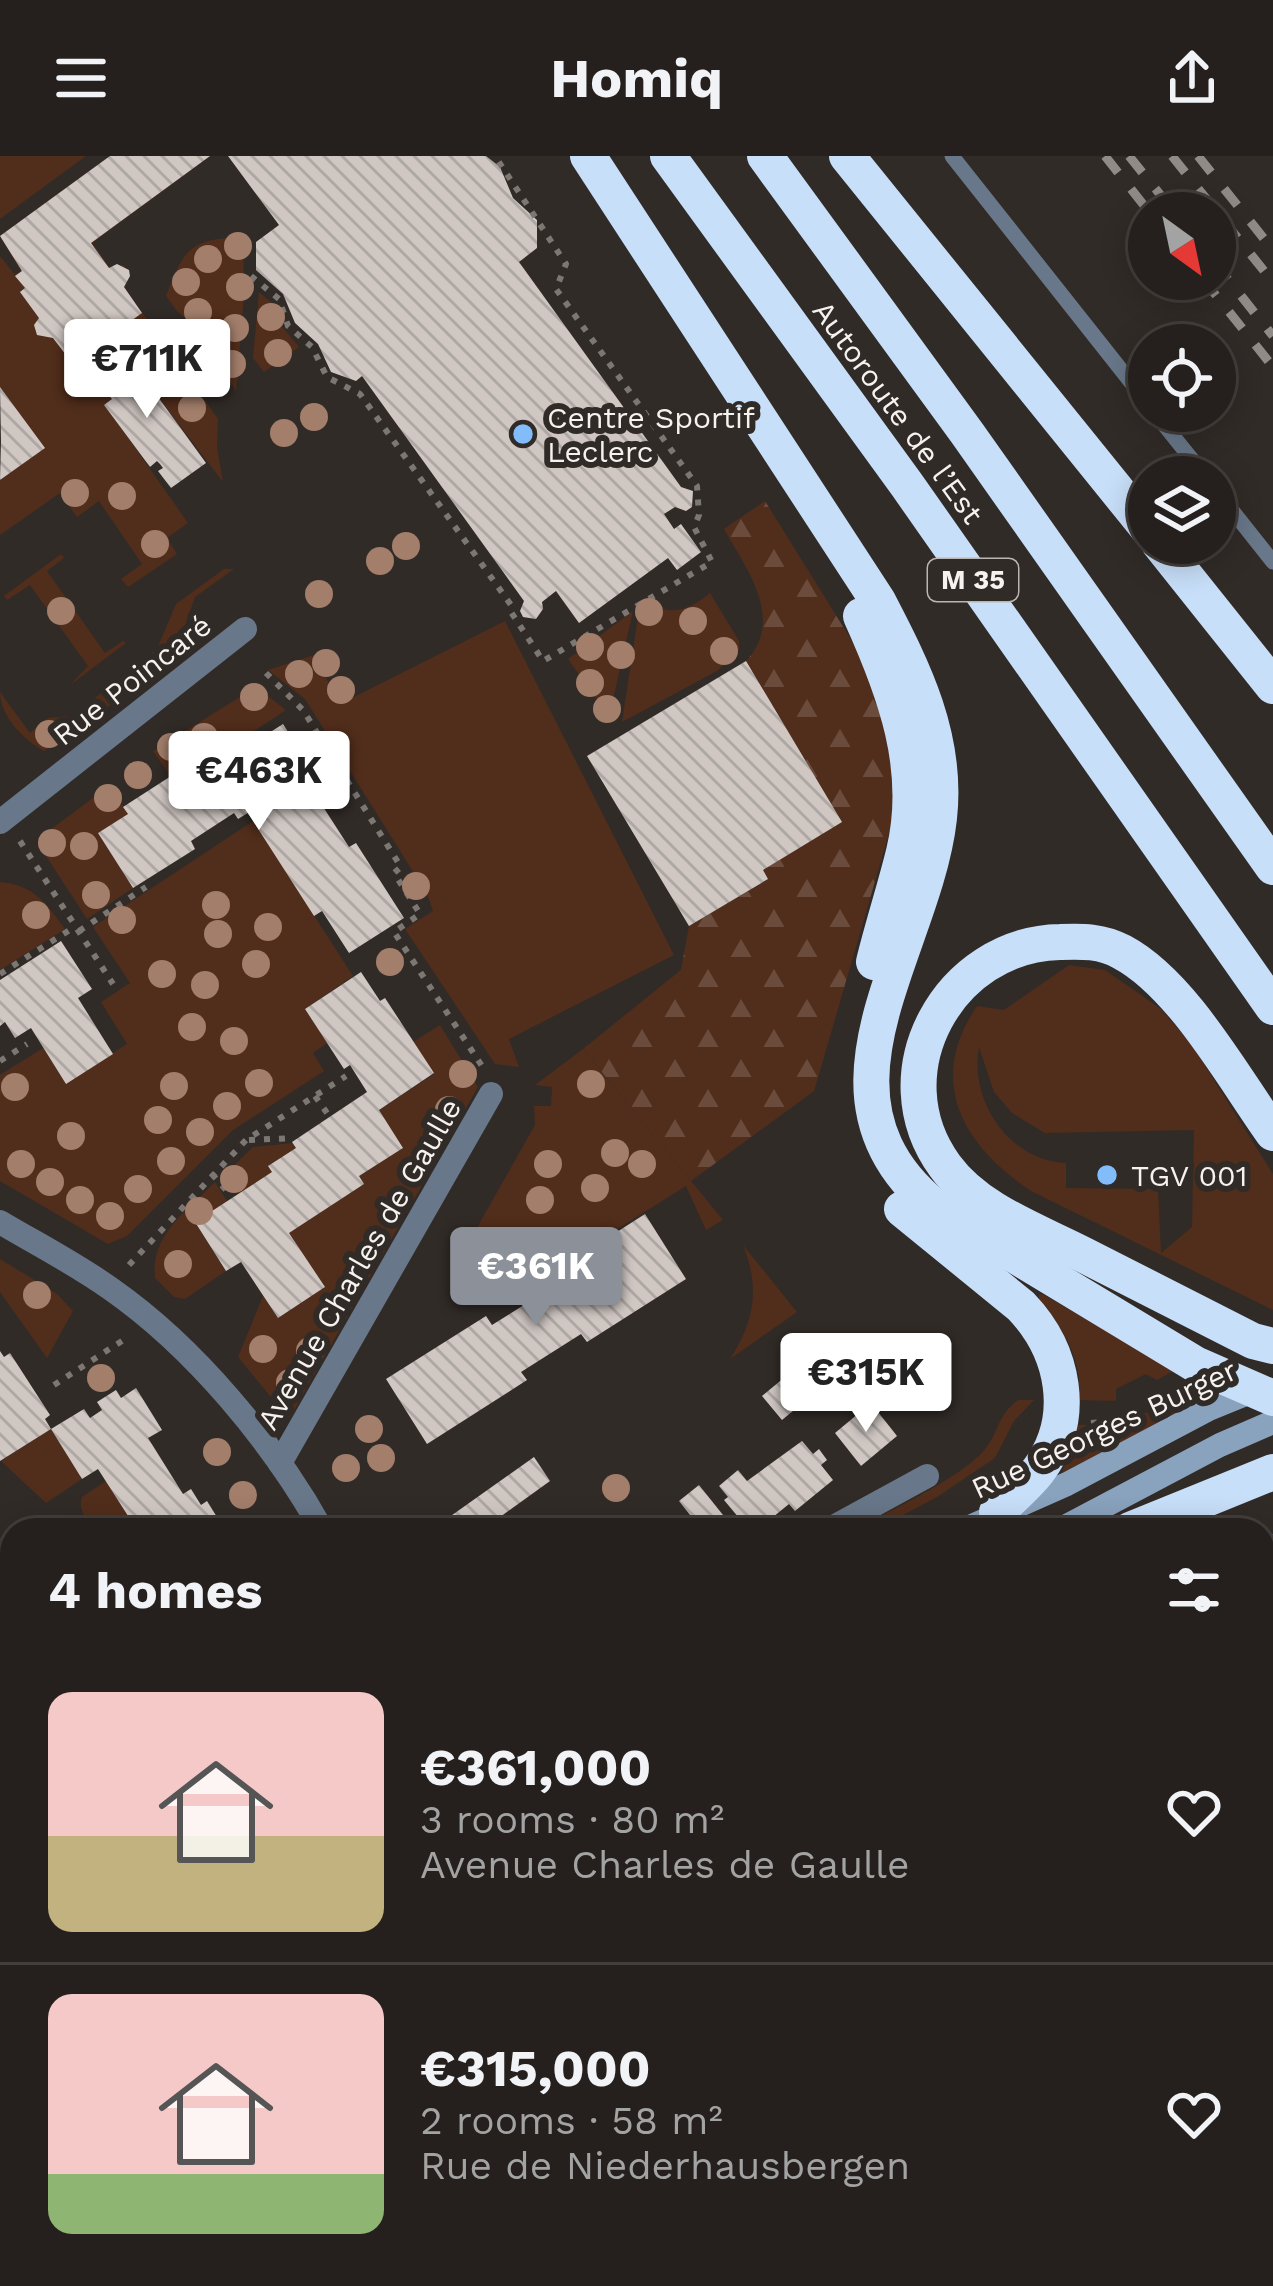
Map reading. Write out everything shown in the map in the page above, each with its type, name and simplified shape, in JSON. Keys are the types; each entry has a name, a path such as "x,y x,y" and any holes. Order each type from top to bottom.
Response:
{"highway":[{"path":"588,156 878,601 912,666 931,717 940,763 939,817 928,873 873,1036 869,1097 882,1143 908,1185 934,1207 1195,1364 1269,1399"},
{"name":"Autoroute de l’Est","path":"668,156 907,484 1273,1007"},
{"name":"Autoroute de l’Est","path":"765,156 968,433 1273,867"},
{"path":"847,156 1128,504"},
{"path":"796,477 874,645 904,722 910,777 905,847 849,1062 855,1124 872,1174 896,1204 1036,1322 1057,1361 1062,1383 1060,1420 1048,1453 1039,1470 998,1512"},
{"path":"1176,564 1273,686"},
{"path":"1273,1133 1174,994 1119,950 1089,941 1016,947 989,961 963,981 923,1040 918,1078 922,1122 945,1166 982,1203 1253,1341 1273,1346"},
{"path":"1160,1518 1273,1472"}],"street":[{"name":"Rue Poincaré","path":"3,820 245,629"},
{"name":"Avenue Charles de Gaulle","path":"280,1462 491,1094"},
{"name":"Avenue Charles de Gaulle","path":"0,1222 111,1289 190,1355 292,1476 315,1518"},
{"name":"Rue Georges Burger","path":"986,1518 1067,1484 1195,1417 1269,1399"},
{"path":"1082,1518 1220,1445 1269,1399"},
{"path":"850,1518 927,1476"}],"lane":[{"path":"952,156 1128,379"},
{"path":"1170,432 1189,456"},
{"path":"1236,515 1273,562"}],"path":[{"path":"251,276 279,299 288,326 312,347 327,377 360,394 512,604 511,612 543,661 712,562 694,527 700,515 697,486 556,289 566,263 495,156"},
{"path":"266,673 303,710 401,867 394,873 420,914 394,932 482,1067 491,1094"},
{"path":"3,820 113,984"},
{"path":"0,974 146,887"},
{"path":"0,1061 27,1044"},
{"path":"111,1289 135,1257 246,1140 346,1076"},
{"path":"315,1096 327,1113"},
{"path":"246,1140 294,1138"},
{"path":"212,1174 231,1196"},
{"path":"54,1384 151,1322"}],"green space":[{"path":"0,156 86,156 0,219"},
{"path":"110,156 210,156 92,243 109,267 124,265 130,276 124,287 218,419 223,482 125,354 92,378 103,395 112,399 105,405 188,523 167,538 177,554 128,587 121,579 142,564 99,501 77,517 60,493 0,535 0,480 44,448 0,387 0,256 15,275 21,271 0,236"},
{"path":"230,238 243,240 236,392 209,338 166,296 194,247"},
{"path":"259,292 276,306 280,324 299,347 264,372 253,358"},
{"path":"765,501 873,675 896,777 892,823 814,1091 691,1181 583,1049 681,970 689,926 767,880 763,870 841,822 746,661 757,645 763,612 752,578 724,529"},
{"path":"61,554 64,558 47,571 105,653 126,643 70,685 88,666 30,585 7,600 4,596"},
{"path":"224,569 234,569 195,597 177,648 149,678 44,751 21,734 0,692 30,733 48,718 72,716 157,649 176,604"},
{"path":"710,593 739,641 739,650 717,671 622,722 639,610 645,605 679,610"},
{"path":"633,611 609,717 568,659"},
{"path":"505,621 674,955 509,1039 519,1067 495,1064 405,929 433,911 427,894 305,699 268,670 314,655 340,704"},
{"path":"248,692 264,693 286,710 225,750 199,758 171,777 153,751"},
{"path":"109,786 128,814 98,833 133,888 87,919 46,856 46,833"},
{"path":"253,821 353,976 305,1009 327,1043 313,1053 324,1071 233,1130 127,1236 108,1244 0,1181 0,1075 43,1048 66,1083 127,1044 101,1002 130,983 93,927"},
{"path":"0,882 30,891 65,929 0,970"},
{"path":"1069,965 1105,970 1161,1009 1192,1045 1273,1174 1273,1310 1031,1191 986,1153 959,1109 954,1060 977,1006 1004,1010","holes":["979,1047 994,1092 1012,1113 1045,1133 1194,1130 1192,1227 1161,1253 1158,1189 1066,1188 1066,1163 1027,1152 998,1125 981,1088"]},
{"path":"440,1025 478,1087 289,1419 238,1357 263,1296 278,1318 324,1288 289,1233 363,1184 359,1176 403,1148 379,1110 434,1074 413,1042"},
{"path":"583,1049 723,1220 706,1230 686,1186 571,1258 554,1233 525,1251 529,1262 519,1265 494,1268 461,1256 535,1125 534,1106 551,1106 552,1087 535,1085"},
{"path":"293,1143 296,1148 269,1165 272,1172 239,1194 225,1174 253,1147"},
{"path":"215,1182 227,1201 195,1223 226,1271 185,1299 174,1297 155,1278 158,1249 173,1225"},
{"path":"743,1245 797,1312 730,1359 752,1304 752,1275"},
{"path":"0,1259 57,1294 73,1311 47,1358 0,1292"},
{"path":"1039,1294 1175,1370 1157,1380 1146,1374 1116,1389 1116,1401 1079,1400 1075,1359"},
{"path":"1018,1400 1034,1400 1014,1421 995,1458 898,1518 876,1518 976,1459"},
{"path":"1174,1400 1181,1412 1062,1473 1076,1425 1121,1424"},
{"path":"51,1429 82,1479 46,1503 1,1461"},
{"path":"106,1481 129,1518 87,1518 82,1497"}],"building":[{"path":"110,156 210,156 91,243 109,268 117,264 129,270 124,287 142,313 72,363 53,338 37,335 34,325 39,318 15,276 22,271 0,236"},
{"name":"Centre Sportif Leclerc","path":"228,156 486,156 500,167 513,198 537,220 537,248 519,262 681,487 693,491 692,507 686,511 675,507 664,514 674,529 681,524 701,552 677,570 668,558 579,623 556,591 542,602 536,619 523,617 524,601 362,376 356,381 331,372 318,344 295,323 283,294 256,270 256,242 279,225"},
{"path":"126,353 206,463 171,488 158,471 163,468 157,461 150,467 104,405 112,399 91,379"},
{"path":"0,387 45,448 0,480 1,441"},
{"path":"746,661 842,822 763,870 768,879 689,926 587,756"},
{"path":"283,724 313,771 300,779 305,788 309,785 349,847 356,843 404,918 349,953 322,911 314,916 251,811 238,819 234,813 191,841 195,849 133,888 98,833 128,814 123,807 199,758 208,772"},
{"path":"61,941 92,989 78,998 113,1054 66,1084 31,1028 15,1038 5,1022 0,1026 0,980"},
{"path":"361,972 380,1001 385,998 434,1073 379,1110 403,1148 359,1176 364,1184 289,1233 325,1287 278,1318 241,1262 226,1271 195,1222 272,1172 268,1166 296,1148 292,1142 367,1092 350,1065 344,1069 305,1009"},
{"path":"645,1214 686,1279 587,1342 581,1334 521,1372 527,1380 427,1444 386,1379 486,1316 492,1325 551,1288 545,1278"},
{"path":"0,1351 4,1357 10,1353 50,1415 45,1419 51,1429 0,1461"},
{"path":"791,1372 811,1396 782,1420 762,1396"},
{"path":"136,1388 162,1430 148,1438 183,1494 191,1489 201,1505 207,1501 218,1518 129,1518 98,1469 82,1479 51,1429 84,1409 90,1418 102,1410 97,1402 116,1390 121,1398"},
{"path":"871,1403 897,1436 861,1466 835,1433"},
{"path":"802,1441 813,1454 819,1449 827,1460 821,1465 833,1480 795,1511 789,1504 772,1518 739,1518 719,1486 738,1470 747,1481"},
{"path":"534,1457 550,1481 499,1518 448,1518"},
{"path":"699,1485 725,1518 692,1518 679,1501"}],"railway":[{"path":"1105,156 1133,192"},
{"path":"1129,156 1158,192"},
{"path":"1172,156 1273,282"},
{"path":"1198,156 1273,250"},
{"path":"1236,289 1273,336"},
{"path":"1220,300 1273,367"}],"place":[{"name":"Centre Sportif Leclerc","path":"523,434"},
{"name":"TGV 001","path":"1107,1175"}]}
